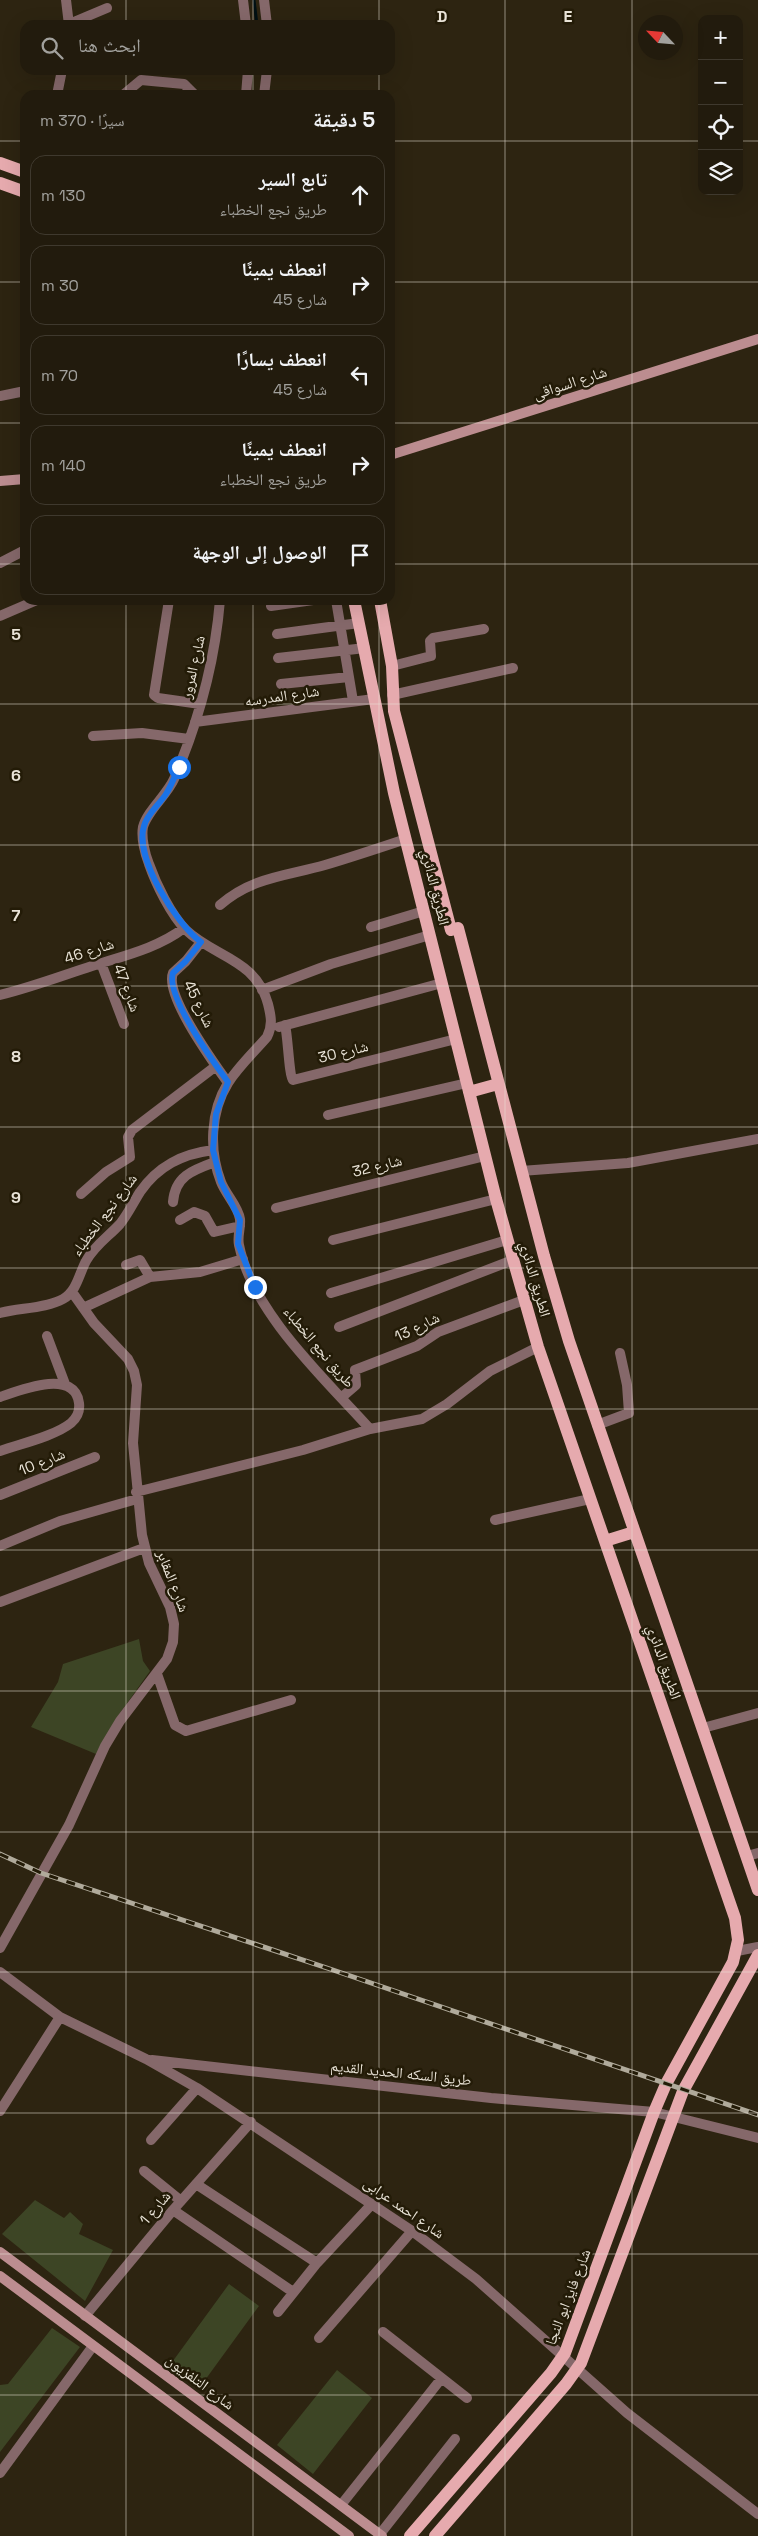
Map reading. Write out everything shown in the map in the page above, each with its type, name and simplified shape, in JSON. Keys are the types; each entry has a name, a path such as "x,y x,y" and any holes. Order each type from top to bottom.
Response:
{"main road":[{"path":"0,163 20,170"},
{"path":"0,183 20,190"},
{"name":"شارع السواقى","path":"395,453 758,339"},
{"path":"0,481 20,479"},
{"name":"الطريق الدائري","path":"355,605 406,839 496,1199 524,1300 538,1347 735,1918 737,1929 736,1952 728,1973 666,2084"},
{"name":"الطريق الدائري","path":"381,605 392,666 394,711 451,930 458,928 498,1084 564,1325 703,1728 753,1854 758,1890"},
{"path":"468,1088 498,1084"},
{"path":"605,1542 634,1532"},
{"path":"435,2536 576,2371 591,2341 683,2091 758,1955"},
{"name":"شارع فايز ابو النجا","path":"410,2536 551,2374 563,2357 574,2334 654,2112 666,2084"},
{"name":"شارع التلفزيون","path":"0,2252 381,2535"},
{"path":"0,2276 349,2536"}],"street":[{"path":"66,0 68,20"},
{"path":"243,0 245,20"},
{"path":"264,0 266,20"},
{"path":"79,20 108,8"},
{"path":"58,90 61,75"},
{"path":"246,90 248,75"},
{"path":"265,90 266,75"},
{"path":"131,90 142,80 184,84 190,90"},
{"path":"0,396 20,392"},
{"path":"0,563 20,553"},
{"path":"0,616 25,605"},
{"path":"168,605 154,695 155,697 200,704"},
{"name":"شارع المرور","path":"189,739 200,704 215,642 219,605"},
{"path":"271,606 278,605"},
{"path":"337,605 353,701"},
{"path":"277,634 359,623"},
{"path":"392,666 432,656 430,641 433,638 484,629"},
{"path":"278,658 365,648"},
{"path":"392,695 514,668"},
{"path":"281,684 349,677"},
{"name":"شارع المدرسه","path":"195,722 374,698"},
{"path":"94,736 142,733 189,739 173,781 143,826 148,863 158,886 184,928 201,942 236,960 249,971 262,990 271,1016 271,1029 442,983"},
{"path":"220,905 242,888 255,882 325,865 406,839"},
{"path":"371,927 424,911"},
{"name":"شارع 46","path":"0,995 40,984 162,942 184,928"},
{"path":"262,990 331,964 430,935"},
{"name":"شارع 45","path":"201,942 186,961 173,973 171,979 183,1011 216,1066 228,1082"},
{"name":"شارع 47","path":"101,963 124,1024"},
{"name":"شارع 30","path":"285,1025 290,1054 289,1074 293,1080 456,1039"},
{"name":"طريق نجع الخطباء","path":"271,1029 267,1037 228,1082 216,1114 213,1150 215,1162 221,1182 237,1212 240,1226 238,1244 255,1287 274,1319 370,1428"},
{"path":"81,1194 106,1172 130,1157 128,1137 132,1130 216,1066"},
{"path":"328,1115 468,1088"},
{"path":"521,1170 628,1163 758,1139"},
{"name":"شارع نجع الخطباء","path":"72,1292 95,1247 120,1224 149,1179 163,1167 178,1158 196,1152 213,1150"},
{"name":"شارع 32","path":"276,1208 485,1156"},
{"path":"173,1202 176,1186 182,1178 195,1170 215,1162"},
{"path":"333,1240 496,1199"},
{"path":"180,1220 194,1212 205,1216 214,1232 240,1226"},
{"path":"331,1293 507,1240"},
{"path":"83,1308 150,1277 200,1272 243,1259"},
{"path":"126,1265 140,1260 150,1277"},
{"path":"339,1327 513,1260"},
{"path":"0,1313 48,1305 72,1292"},
{"name":"شارع المقابر","path":"0,1948 69,1825 105,1746 137,1698 167,1659 173,1642 174,1624 170,1607 156,1580 144,1548 136,1495 133,1421 137,1385 134,1371 128,1359 83,1308 72,1292"},
{"name":"شارع 13","path":"342,1397 356,1385 355,1370 417,1346 438,1332 524,1300"},
{"path":"47,1336 66,1384"},
{"path":"0,1546 60,1521 136,1495 303,1450 370,1428 422,1419 447,1404 490,1371 538,1347"},
{"path":"597,1425 627,1415 630,1411 620,1353"},
{"path":"0,1397 49,1384 66,1384 73,1388 78,1397 80,1408 76,1417 62,1428 0,1451"},
{"name":"شارع 10","path":"0,1495 95,1457"},
{"path":"495,1520 590,1499"},
{"path":"0,1602 144,1548"},
{"path":"157,1674 176,1725 186,1731 226,1717 291,1700"},
{"path":"703,1728 758,1713"},
{"path":"736,1952 758,1947"},
{"name":"شارع احمد عرابى","path":"0,1972 60,2017 146,2059 197,2088 251,2122 412,2231 476,2279 563,2357 576,2371 655,2436 758,2514"},
{"path":"0,2111 60,2017"},
{"name":"طريق السكه الحديد القديم","path":"146,2059 481,2097 654,2112 758,2138"},
{"path":"151,2140 197,2088"},
{"name":"شارع 1","path":"85,2316 173,2210 251,2122"},
{"path":"144,2171 181,2201"},
{"path":"196,2184 317,2264"},
{"path":"278,2312 317,2264 372,2204"},
{"path":"173,2210 293,2292"},
{"path":"319,2338 412,2231"},
{"path":"383,2332 467,2398"},
{"path":"0,2472 93,2346"},
{"path":"341,2505 442,2379"},
{"path":"381,2535 455,2439"}],"green space":[{"path":"139,1639 143,1661 150,1671 120,1713 96,1754 31,1727 58,1682 63,1664"},
{"path":"35,2200 64,2218 70,2212 83,2224 79,2234 113,2250 85,2301 2,2234"},
{"path":"229,2284 259,2306 200,2387 170,2365"},
{"path":"52,2328 80,2347 0,2452 0,2385 8,2384"},
{"path":"337,2370 372,2398 313,2474 277,2445"}],"waterway":[{"path":"254,0 256,20"}],"railway":[{"path":"0,1854 41,1873 758,2115"}],"route":[{"path":"179,767 165,795 148,816 143,826 143,839 148,863 158,886 184,928 201,942 186,961 173,973 171,979 180,1004 194,1032 228,1082 216,1114 213,1131 213,1150 221,1182 240,1220 238,1244 255,1287"}]}
